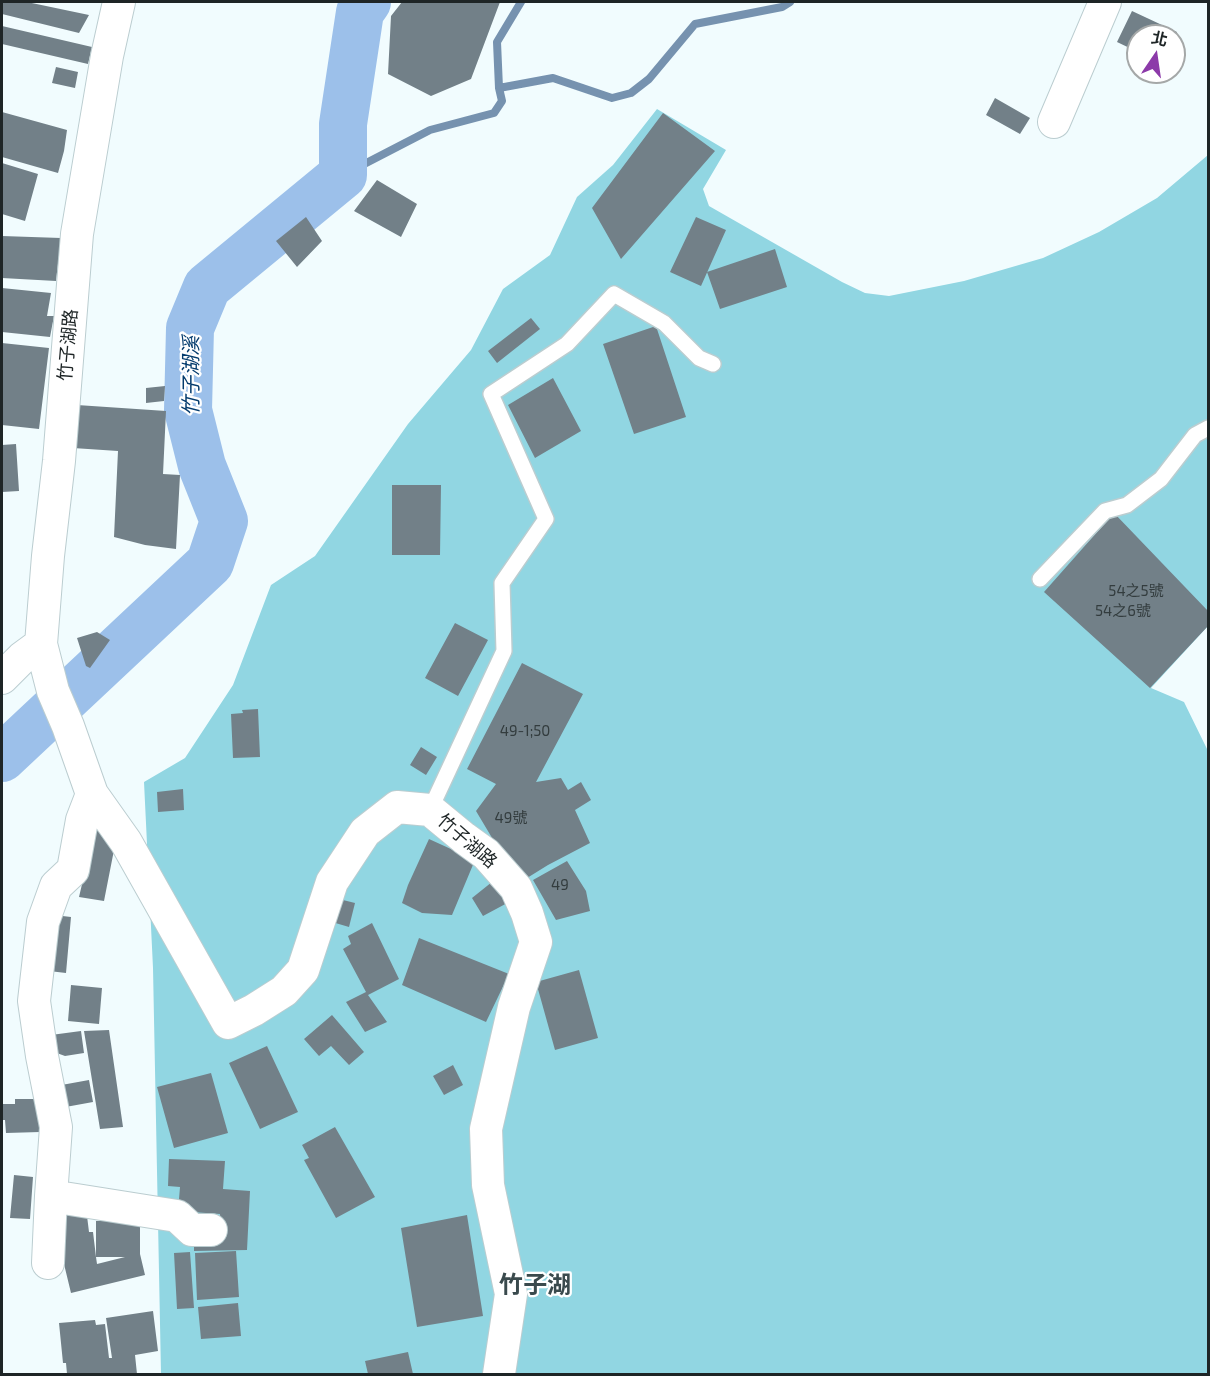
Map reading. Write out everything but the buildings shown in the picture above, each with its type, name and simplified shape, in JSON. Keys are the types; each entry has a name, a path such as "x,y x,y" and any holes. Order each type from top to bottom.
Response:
{"street":[{"name":"竹子湖路","path":"120,2 107,56 77,234 42,644 53,691 66,720 92,794 126,842 228,1023 284,991 303,970 332,882 365,832 397,807 430,810 486,854 516,888 536,942 514,1007 486,1129 488,1185 512,1294 499,1374"},
{"path":"1054,122 1105,2"},
{"path":"2,678 22,658 42,644"},
{"path":"48,1263 56,1127 34,1001 43,922 56,886 73,870 82,820 92,794"},
{"path":"51,1196 177,1215 192,1230 212,1230"}],"lane":[{"path":"430,810 504,651 502,583 546,519 491,394 567,344 614,294 664,323 699,358 713,364"},
{"path":"1040,579 1105,511 1127,505 1161,479 1195,435 1209,428"}],"shaded area":[{"path":"657,109 726,150 703,189 709,206 842,282 865,293 889,296 964,281 1043,258 1099,232 1157,198 1208,155 1208,626 1151,688 1184,702 1208,751 1208,1374 161,1374 153,968 144,782 185,758 233,685 271,585 315,556 408,424 471,350 503,289 550,255 577,197 613,165"}],"waterway":[{"name":"竹子湖溪","path":"2,758 210,563 224,521 202,466 188,410 190,328 207,287 343,175 343,124 360,12 367,2"},
{"path":"343,175 430,130 494,113 502,101 499,88 497,42 521,2"},
{"path":"499,88 553,78 612,98 631,93 649,79 695,24 782,7 790,2"}],"district":[{"name":"竹子湖","path":"535,1285"}]}
